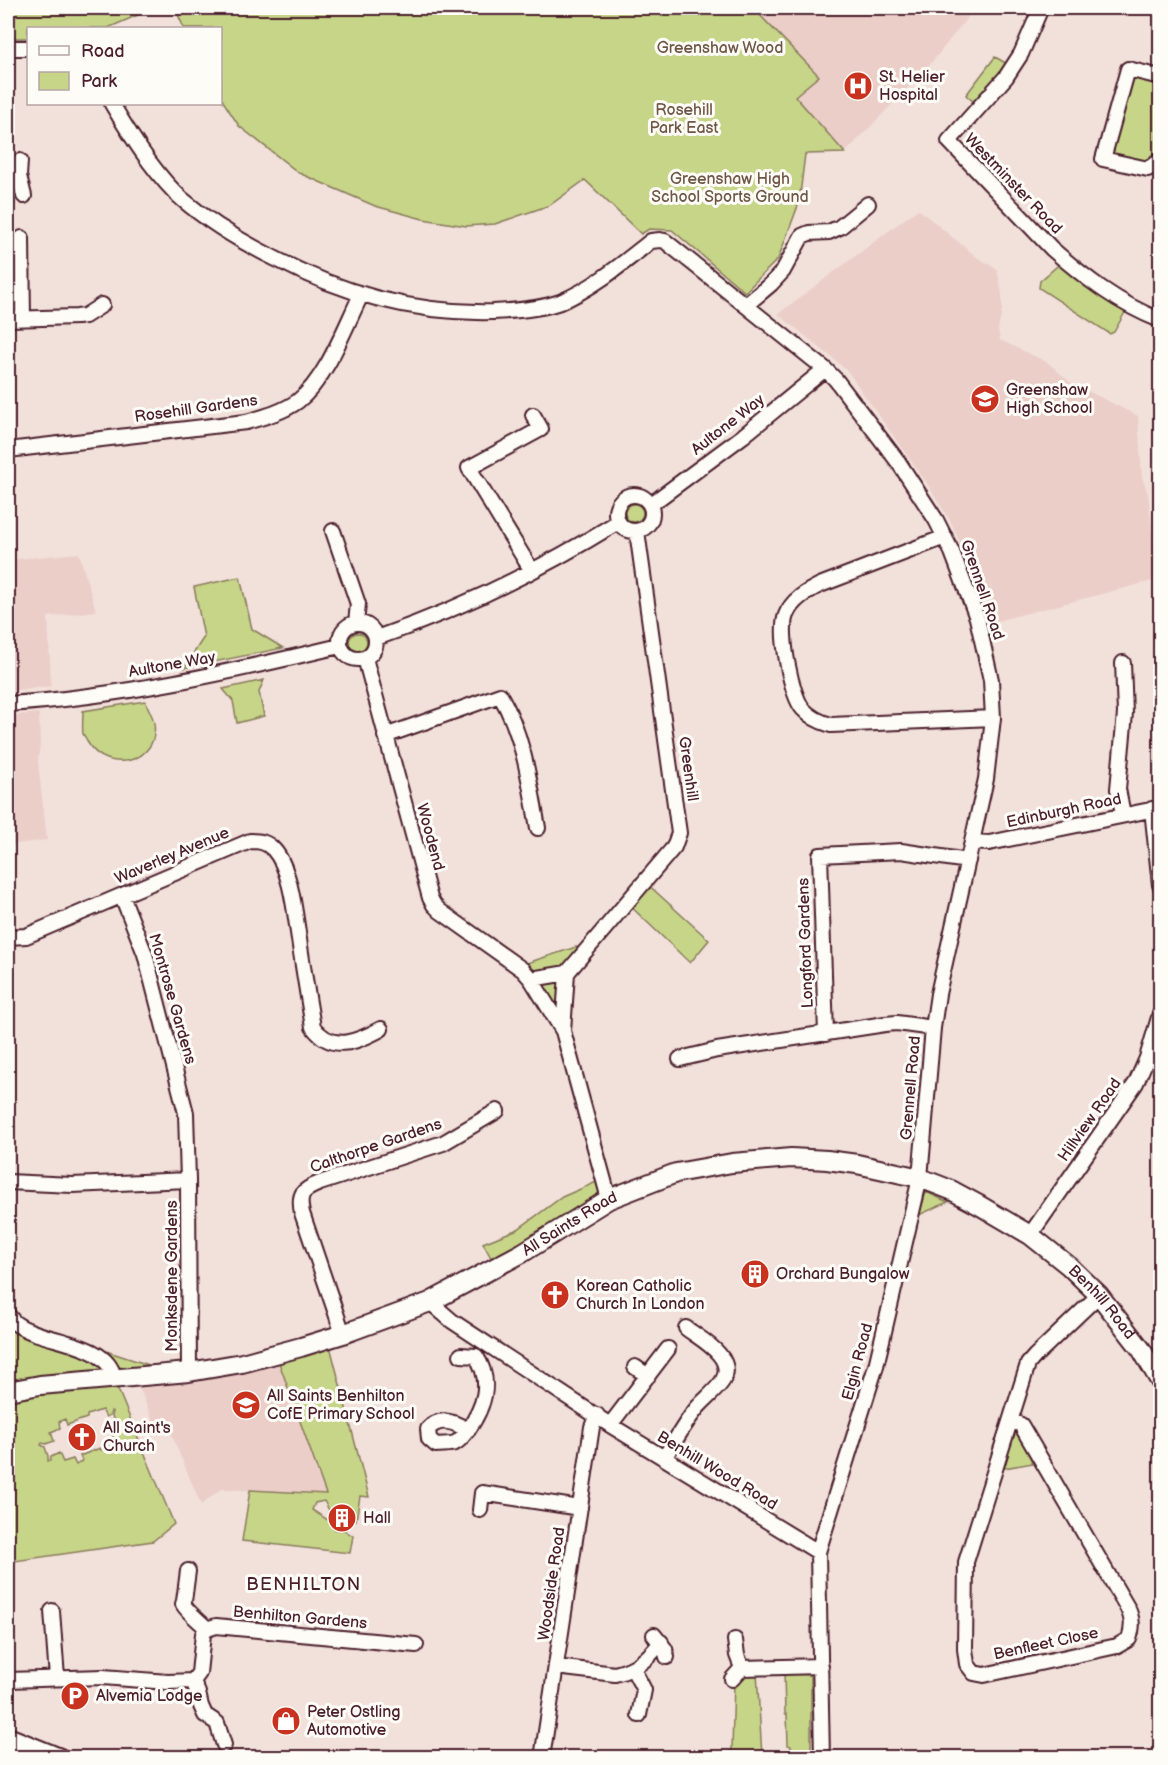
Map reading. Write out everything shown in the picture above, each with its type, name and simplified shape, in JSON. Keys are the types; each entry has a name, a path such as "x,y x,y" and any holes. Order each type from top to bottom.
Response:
{"street":[{"name":"Westminster Road","path":"1041,8 1021,54 1006,77 948,141 1070,265 1104,291 1161,320"},
{"path":"8,48 27,48"},
{"path":"1161,77 1128,69 1103,159 1148,169 1161,160"},
{"path":"113,105 161,176 180,197 197,211 257,250 304,274 361,295"},
{"path":"20,161 14,182 24,196"},
{"path":"746,305 783,271 802,236 809,233 829,232 840,227 868,204"},
{"path":"22,238 24,318"},
{"name":"Grennell Road","path":"361,295 433,310 516,311 559,302 591,286 651,241 660,240 746,305 836,380 899,463 936,519 977,618 991,680 993,718 986,779 974,842 938,994 920,1178"},
{"name":"Rosehill Gardens","path":"8,450 246,422 276,413 297,402 312,388 325,369 361,295"},
{"path":"8,319 85,316 102,305"},
{"name":"Aultone Way","path":"650,505 743,436 825,369"},
{"path":"532,571 469,468 541,429 534,415"},
{"path":"642,496 650,505 652,510 650,521 642,529 637,531 626,529 618,522 616,511 625,497 642,496"},
{"path":"376,638 496,589 618,522"},
{"path":"333,531 358,604 356,623"},
{"name":"Greenhill","path":"567,973 674,847 679,833 637,531"},
{"path":"945,537 820,585 808,591 790,607 783,625 783,638 794,690 797,701 810,716 831,724 993,718"},
{"path":"356,623 367,625 372,629 376,638 374,651 358,660 347,656 340,646 345,628 356,623"},
{"name":"Aultone Way","path":"8,704 49,701 154,686 234,671 340,646"},
{"name":"Woodend","path":"365,658 430,898 440,911 515,963 531,979 563,1032 609,1199"},
{"path":"1123,663 1125,713 1118,789 1123,815"},
{"path":"386,736 500,695 507,705 521,748 538,828"},
{"path":"1156,808 1161,885"},
{"name":"Edinburgh Road","path":"974,842 988,843 1156,808"},
{"name":"Waverley Avenue","path":"8,937 27,936 250,841 261,841 270,845 276,852 283,865 291,893 313,1027 319,1035 345,1044 359,1041 381,1029"},
{"name":"Longford Gardens","path":"826,1034 820,855 901,851 968,861"},
{"name":"Montrose Gardens","path":"122,896 145,954 186,1113"},
{"path":"531,979 567,973"},
{"name":"Woodend","path":"563,1032 567,973"},
{"name":"Hillview Road","path":"1030,1235 1136,1083 1147,1058 1161,1014"},
{"path":"680,1059 717,1050 885,1024 897,1023 933,1028"},
{"path":"1147,1058 1161,1062"},
{"name":"Calthorpe Gardens","path":"343,1334 302,1213 300,1203 302,1194 308,1188 320,1183 443,1143 497,1111"},
{"name":"Monksdene Gardens","path":"186,1113 189,1372"},
{"name":"All Saints Road","path":"8,1391 40,1385 189,1372 242,1363 343,1334 430,1302 522,1253 609,1199 676,1173 732,1163 791,1158 826,1160 857,1164 920,1178 980,1205 1030,1235"},
{"name":"Elgin Road","path":"818,1552 876,1366 920,1178"},
{"name":"Monksdene Gardens","path":"8,1182 62,1185 188,1180"},
{"name":"Benhill Road","path":"1030,1235 1069,1266 1099,1295 1141,1349 1161,1381"},
{"name":"Benfleet Close","path":"1011,1420 1021,1425 1115,1587 1132,1617 1132,1630 1129,1639 1117,1646 984,1674 974,1673 967,1664 965,1649 966,1562 1028,1364 1099,1295"},
{"name":"Benhill Wood Road","path":"430,1302 452,1321 610,1425 818,1552"},
{"path":"8,1315 19,1326 83,1348 101,1357 108,1363 114,1378"},
{"path":"664,1458 696,1409 723,1380 725,1371 719,1352 686,1328"},
{"path":"476,1356 484,1342"},
{"path":"610,1425 668,1349"},
{"path":"461,1355 476,1356"},
{"path":"467,1430 478,1415 484,1400 483,1366 476,1356"},
{"path":"635,1367 648,1376"},
{"name":"Woodside Road","path":"542,1758 592,1427 597,1415"},
{"path":"480,1510 482,1493 580,1508"},
{"path":"818,1552 822,1758"},
{"path":"8,1680 103,1677 192,1681 199,1674 203,1634 207,1629 184,1608 188,1571"},
{"path":"52,1611 57,1678"},
{"name":"Benhilton Gardens","path":"207,1629 216,1626 416,1645"},
{"path":"556,1667 615,1674 633,1669 650,1657 658,1639 667,1657"},
{"path":"735,1641 742,1668"},
{"path":"732,1679 742,1668 821,1666"},
{"path":"633,1669 644,1690 639,1715"},
{"path":"192,1681 205,1715 218,1723 224,1744"},
{"path":"8,1737 60,1758"}],"shaded area":[{"name":"St. Helier Hospital","path":"753,8 972,8 968,17 928,67 845,153 795,96 819,75"},
{"name":"Greenshaw High School","path":"918,209 978,258 997,269 1002,294 1002,312 998,329 1000,340 1047,362 1070,382 1138,416 1142,477 1148,494 1154,549 1160,554 1160,579 989,623 967,558 951,522 926,482 848,372 778,314"},
{"path":"79,553 96,611 48,617 51,686 8,691 8,560"},
{"path":"39,713 38,762 47,840 8,845 8,716"},
{"name":"All Saints Benhilton CofE Primary School","path":"329,1342 369,1497 221,1489 201,1505 170,1431 159,1435 136,1380"}],"green space":[{"path":"8,8 154,8 110,27 27,27 27,38 8,38"},
{"name":"Rosehill Park East","path":"175,8 753,8 819,76 795,96 845,153 805,154 799,203 778,259 745,292 672,230 649,229 641,234 585,180 550,205 495,224 466,226 423,219 375,206 299,173 239,126 222,100 222,27 184,27"},
{"path":"995,57 1011,66 978,106 966,95"},
{"path":"1128,69 1160,77 1160,160 1148,169 1103,159"},
{"path":"1063,261 1128,307 1114,332 1110,334 1039,288 1040,281"},
{"path":"634,504 642,509 643,513 638,521 634,522 626,517 625,513 630,505"},
{"path":"240,577 252,629 283,648 184,668 204,637 194,587"},
{"path":"358,633 364,636 367,642 364,648 358,651 352,648 349,642 352,636"},
{"path":"264,680 259,692 264,716 237,723 233,701 223,689"},
{"path":"145,701 154,723 154,737 149,748 141,755 130,760 107,759 97,753 88,743 83,734 83,711"},
{"path":"644,881 709,940 690,963 626,902"},
{"path":"576,947 584,949 565,971 561,1024 521,965"},
{"path":"601,1180 606,1199 495,1265 483,1243 518,1229 562,1197"},
{"path":"926,1192 948,1202 919,1215"},
{"path":"8,1319 152,1366 8,1389"},
{"path":"329,1342 369,1497 360,1496 356,1521 353,1509 347,1506 337,1506 336,1511 330,1512 324,1501 315,1503 312,1510 328,1520 335,1529 344,1530 353,1536 350,1553 242,1541 250,1490 326,1494 277,1357"},
{"path":"117,1387 174,1524 153,1541 8,1562 8,1398 17,1395","holes":["102,1410 106,1417 111,1411 113,1412 112,1416 118,1429 121,1430 111,1433 118,1445 115,1444 101,1450 100,1448 80,1456 82,1461 76,1465 73,1459 63,1462 59,1453 48,1461 45,1447 41,1445 54,1441 51,1432 60,1428 59,1422 65,1419 67,1425"]},
{"path":"1014,1433 1017,1433 1033,1463 1004,1468"},
{"path":"757,1672 762,1757 728,1758 732,1749 734,1682 744,1673"},
{"path":"807,1672 811,1675 811,1757 791,1757 791,1746 788,1745 787,1714 785,1714 784,1673"}],"place":[{"name":"St. Helier Hospital","path":"858,86"},
{"name":"Greenshaw High School","path":"985,399"},
{"name":"Orchard Bungalow","path":"755,1274"},
{"name":"Korean Catholic Church In London","path":"555,1295"},
{"name":"All Saints Benhilton CofE Primary School","path":"246,1405"},
{"name":"All Saint's Church","path":"82,1437"},
{"name":"Hall","path":"342,1518"},
{"name":"Alvemia Lodge","path":"75,1696"},
{"name":"Peter Ostling Automotive","path":"286,1721"}],"district":[{"name":"BENHILTON","path":"304,1584"}],"park label":[{"name":"Greenshaw Wood","path":"720,48"},
{"name":"Greenshaw High School Sports Ground","path":"730,188"}]}
